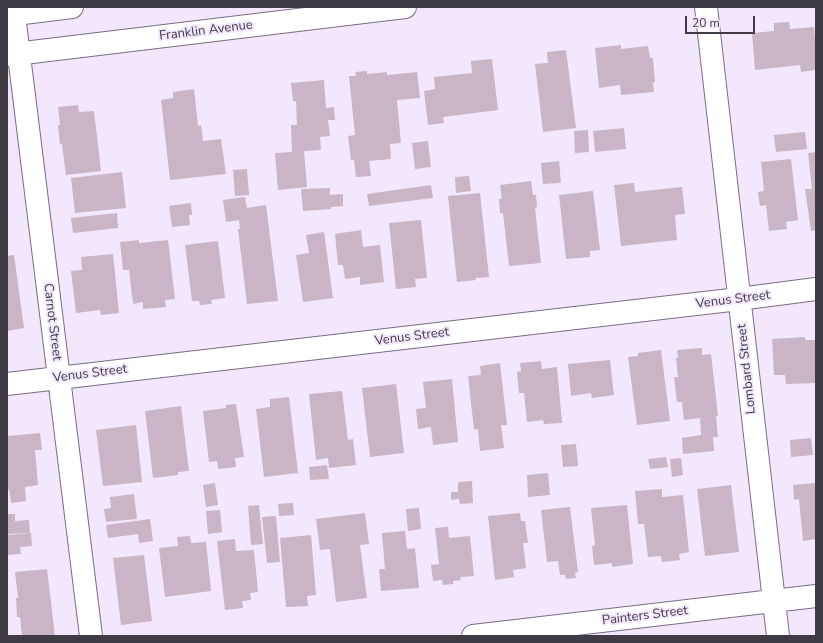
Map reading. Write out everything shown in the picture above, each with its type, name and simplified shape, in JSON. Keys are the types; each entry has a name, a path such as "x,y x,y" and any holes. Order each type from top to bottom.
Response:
{"street":[{"path":"11,12 72,7"},
{"name":"Franklin Avenue","path":"13,55 405,7"},
{"name":"Lombard Street","path":"706,7 778,636"},
{"name":"Carnot Street","path":"11,12 13,55 59,377 91,636"},
{"name":"Venus Street","path":"7,384 816,290"},
{"name":"Painters Street","path":"473,636 816,596"}],"building":[{"path":"789,22 790,29 814,27 816,70 801,72 800,65 755,70 752,33 774,31 774,23"},
{"path":"621,45 621,49 648,46 650,58 653,58 655,82 653,82 654,92 621,95 620,85 599,88 595,48"},
{"path":"566,50 576,128 543,132 535,64 548,63 547,52"},
{"path":"492,59 498,110 443,117 444,123 428,125 424,91 435,89 434,77 472,73 471,61"},
{"path":"367,71 367,74 387,72 387,75 417,72 420,98 397,100 401,143 390,144 391,159 369,161 371,176 356,177 354,160 351,160 348,136 355,135 349,76 356,76 355,72"},
{"path":"324,80 326,108 334,107 335,120 328,120 330,136 320,137 321,150 304,151 307,187 278,190 275,153 292,152 291,125 297,125 296,101 293,101 291,83"},
{"path":"194,89 198,126 201,125 203,141 221,139 226,174 170,180 161,100 173,98 173,92"},
{"path":"78,105 79,112 94,111 101,171 66,175 62,144 60,144 58,107"},
{"path":"624,128 626,149 595,152 593,131"},
{"path":"588,130 589,152 575,153 574,131"},
{"path":"805,132 807,149 776,152 774,135"},
{"path":"428,141 431,167 415,169 412,143"},
{"path":"816,152 816,230 811,231 805,189 812,189 808,153"},
{"path":"791,159 798,220 786,222 787,229 769,231 766,205 760,206 758,192 764,191 761,162"},
{"path":"559,161 561,183 543,184 541,163"},
{"path":"247,169 249,195 235,196 233,170"},
{"path":"122,172 126,208 75,213 71,178"},
{"path":"469,176 471,191 456,193 455,177"},
{"path":"531,181 533,195 536,195 537,207 535,208 541,263 509,266 503,213 500,213 499,199 502,199 500,185"},
{"path":"634,183 635,192 682,187 685,214 675,215 677,240 621,246 614,185"},
{"path":"431,185 433,198 369,206 367,194"},
{"path":"330,188 330,195 343,194 343,206 331,207 331,209 303,211 301,189"},
{"path":"593,191 600,250 590,251 590,257 566,259 559,195"},
{"path":"480,193 489,277 457,282 448,196"},
{"path":"245,197 247,208 266,205 278,301 247,304 238,229 240,229 239,220 226,222 223,200"},
{"path":"191,203 192,215 189,215 190,225 172,227 169,206"},
{"path":"117,213 118,228 73,233 71,218"},
{"path":"421,220 427,278 415,279 416,287 396,289 389,223"},
{"path":"361,230 363,247 380,245 384,282 360,285 360,277 345,279 343,265 338,265 335,234"},
{"path":"324,232 333,298 303,302 296,255 309,253 306,235"},
{"path":"139,240 139,243 168,240 175,299 165,300 166,307 143,309 143,302 133,304 129,270 123,270 120,242"},
{"path":"218,241 225,298 211,300 212,304 200,305 199,301 192,301 185,245"},
{"path":"113,254 119,313 101,315 100,310 76,313 71,271 82,270 81,257"},
{"path":"14,255 24,328 7,331 7,256"},
{"path":"805,337 805,340 816,340 816,383 786,384 785,375 774,375 772,339"},
{"path":"702,348 702,355 711,354 718,416 716,416 718,437 713,437 714,451 683,454 682,438 701,435 700,418 684,420 682,402 677,402 674,377 678,377 676,358 678,358 677,350"},
{"path":"661,350 670,421 637,425 628,357 638,356 638,353"},
{"path":"610,360 614,395 592,398 591,393 571,396 568,364"},
{"path":"541,361 542,369 557,367 562,423 544,424 543,420 527,422 524,393 519,393 517,372 521,371 520,363"},
{"path":"500,363 507,425 501,425 504,448 480,451 478,429 474,430 468,376 481,375 480,366"},
{"path":"452,379 458,442 433,445 431,427 418,429 416,409 426,408 423,382"},
{"path":"396,384 404,453 370,457 362,388"},
{"path":"342,391 348,440 353,439 356,465 329,468 328,458 316,460 309,394"},
{"path":"289,397 298,473 264,477 256,409 270,407 270,399"},
{"path":"236,404 244,457 235,458 236,467 218,469 217,461 209,462 203,411 226,408 226,405"},
{"path":"181,406 189,471 178,472 178,475 153,478 145,411"},
{"path":"136,425 142,482 103,486 96,430"},
{"path":"40,433 42,450 35,450 38,485 25,487 26,501 11,503 9,489 7,490 7,436"},
{"path":"811,438 813,455 791,457 790,440"},
{"path":"576,444 578,466 563,467 561,445"},
{"path":"666,457 668,467 650,469 648,459"},
{"path":"681,458 683,475 672,477 670,459"},
{"path":"327,465 329,479 310,480 309,467"},
{"path":"548,473 550,495 528,497 527,475"},
{"path":"472,481 473,503 460,504 459,499 451,500 451,492 458,492 458,482"},
{"path":"215,483 218,505 206,507 203,485"},
{"path":"816,483 816,539 803,541 799,499 794,500 793,485"},
{"path":"731,485 739,552 705,556 697,489"},
{"path":"662,489 662,497 683,495 689,552 679,554 680,560 662,562 661,556 648,557 644,524 638,524 635,491"},
{"path":"134,494 137,519 106,522 104,509 111,508 110,497"},
{"path":"293,503 294,515 279,516 278,504"},
{"path":"259,505 263,544 251,545 248,506"},
{"path":"627,505 633,564 612,567 612,563 594,565 592,546 595,545 591,508"},
{"path":"570,507 578,572 575,573 576,578 566,579 565,575 560,575 558,561 547,562 541,510"},
{"path":"419,508 421,529 408,531 406,509"},
{"path":"220,510 222,532 208,534 206,511"},
{"path":"365,513 369,544 360,545 367,598 336,602 330,549 320,550 316,519"},
{"path":"520,513 521,521 525,521 528,543 523,543 526,568 513,570 514,577 495,580 488,516"},
{"path":"7,514 15,514 15,521 29,520 30,533 7,534"},
{"path":"276,516 280,562 267,563 262,517"},
{"path":"150,519 153,541 139,543 138,534 108,538 106,525"},
{"path":"448,527 449,538 470,536 474,576 460,577 461,580 453,581 453,584 443,585 442,580 433,581 431,565 439,564 435,528"},
{"path":"405,531 407,549 415,548 419,588 381,591 379,569 385,569 382,533"},
{"path":"31,533 32,546 20,547 21,554 7,555 7,535"},
{"path":"311,535 316,595 307,596 308,606 286,607 280,538"},
{"path":"190,536 191,543 206,542 211,591 165,597 159,548 178,546 177,537"},
{"path":"235,539 236,551 254,550 258,592 250,593 251,600 242,601 243,608 225,610 217,541"},
{"path":"144,555 152,621 121,625 113,558"},
{"path":"47,569 55,636 22,636 20,617 17,617 16,598 18,598 15,572"}]}
